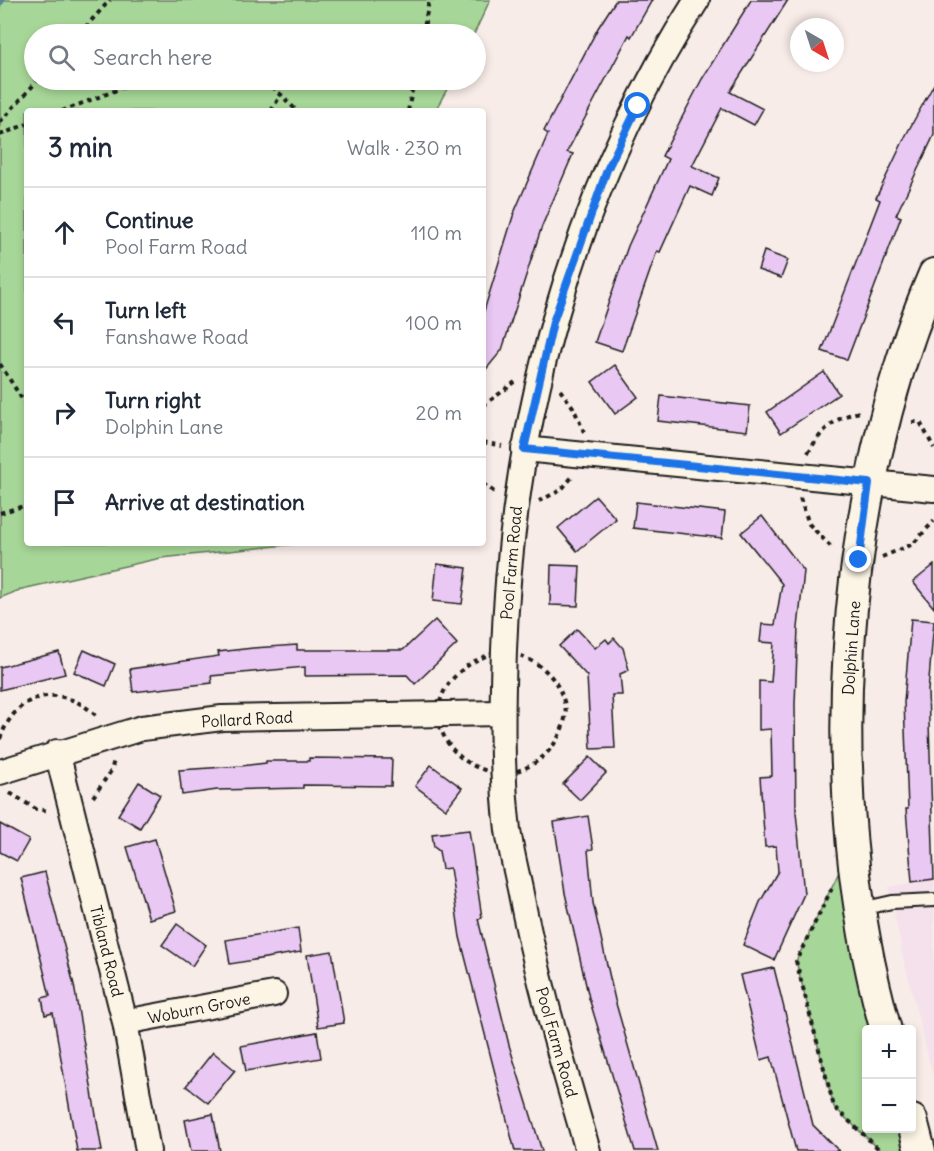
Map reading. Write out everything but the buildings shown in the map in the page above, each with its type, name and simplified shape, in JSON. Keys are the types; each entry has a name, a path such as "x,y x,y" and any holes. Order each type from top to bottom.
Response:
{"street":[{"name":"Pool Farm Road","path":"588,1151 535,969 508,830 502,713 507,573 524,449 553,322 607,170 664,51 697,0"},
{"name":"Dolphin Lane","path":"885,1025 872,982 851,847 847,696 852,615 869,483 896,385 934,274"},
{"path":"524,449 934,489"},
{"name":"Pollard Road","path":"0,772 57,752 142,728 222,718 502,713"},
{"name":"Tibland Road","path":"57,752 125,1022 148,1151"},
{"name":"Woburn Grove","path":"125,1022 274,994"},
{"path":"915,1133 920,1151"}],"lane":[{"path":"861,909 892,902 934,900"}],"path":[{"path":"88,24 110,0"},
{"path":"425,24 429,0"},
{"path":"0,122 29,90"},
{"path":"70,108 117,90"},
{"path":"278,90 294,108"},
{"path":"409,108 412,90"},
{"path":"273,108 282,93"},
{"path":"0,135 24,125"},
{"path":"0,364 24,402"},
{"path":"0,513 24,506"},
{"path":"0,739 7,720 18,707 38,697 54,695 71,698 89,708 117,735"},
{"path":"851,847 796,961 834,1107 880,1151"}],"shaded area":[{"path":"934,879 934,1080 903,957 889,887"}],"green space":[{"path":"0,0 490,0 479,24 24,24 24,90 447,90 437,108 24,108 24,546 277,546 161,558 22,589 0,598"},
{"path":"851,847 885,1025 862,1025 862,1133 914,1133 920,1151 881,1151 834,1107 796,961"}],"route":[{"path":"638,106 607,170 553,322 524,449 869,483 859,560"}]}
